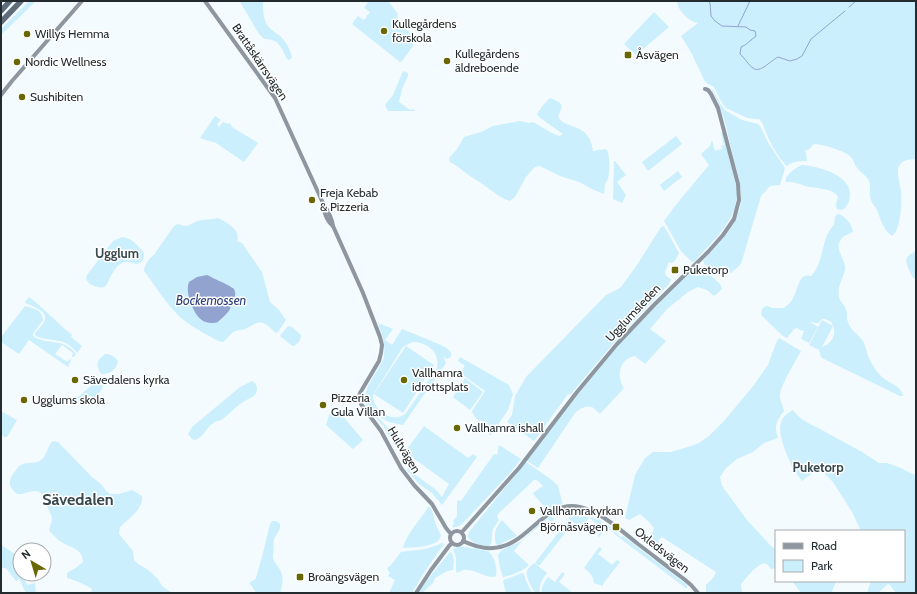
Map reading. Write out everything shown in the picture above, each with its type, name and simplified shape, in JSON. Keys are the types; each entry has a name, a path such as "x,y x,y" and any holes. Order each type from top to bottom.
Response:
{"highway":[{"path":"1,11 10,1"},
{"path":"1,22 21,1"}],"street":[{"path":"1,96 12,81 82,1"},
{"name":"Brattåskärrsvägen","path":"205,1 275,98 364,293 382,345 379,361 360,392"},
{"name":"Ugglumsleden","path":"462,532 519,468 577,392 617,344 708,252 723,235 734,219 739,200 738,184 718,108 711,94 705,89"},
{"name":"Hultvägen","path":"360,392 359,397 361,404 381,431 405,474 432,504 451,534"},
{"name":"Oxledsvägen","path":"463,541 478,547 499,548 520,539 545,516 552,512 565,507 579,507 590,510 613,525 684,579 698,593"},
{"path":"456,530 462,532 464,537 463,541 458,545 452,543 450,538 451,534 456,530"},
{"path":"416,593 431,570 452,543"}],"green space":[{"path":"29,1 36,1 1,35 1,29"},
{"path":"240,1 263,1 264,15 267,25 284,41 292,58 289,60 287,59 275,41 264,39 261,36"},
{"name":"Kullegårdens förskola","path":"369,1 388,1 398,14 397,17 413,37 413,46 402,61 400,62 352,24 358,16 364,20 367,17 366,16 370,12 364,8"},
{"path":"677,1 916,1 916,159 904,161 898,168 901,191 901,208 899,222 895,233 892,236 884,228 877,210 871,201 870,184 868,179 857,168 852,158 844,152 814,144 808,150 804,150 807,161 792,163 787,166 775,151 759,119 747,118 726,108 714,87 704,80 692,54 681,36 698,23 684,15 679,8"},
{"path":"654,12 669,27 636,55 624,44"},
{"path":"403,71 408,73 408,76 402,89 399,102 410,110 414,109 415,111 388,111 385,105 393,95"},
{"path":"711,89 726,111 742,120 758,124 760,126 769,144 785,168 780,185 770,186 761,196 741,264 731,273 708,268 703,261 724,238 736,218 741,200 739,179 725,122"},
{"path":"551,98 560,103 562,107 558,116 562,122 582,130 588,137 593,151 607,150 609,172 604,194 540,166 535,167 531,171 515,197 510,201 497,195 450,162 449,158 457,149 464,137 481,132 493,126 520,121 529,123 533,122 552,133 559,136 562,135 562,133 537,114"},
{"path":"215,116 221,120 217,124 219,127 223,122 230,123 232,127 258,143 244,162 216,143 200,138"},
{"path":"723,132 737,189 736,203 732,215 725,226 693,263 681,251 664,221 709,165 701,154 710,146 712,140 715,151 722,149 721,146 724,145 721,133"},
{"path":"676,136 682,144 648,171 642,162"},
{"path":"614,161 626,175 617,182 626,195 622,203 613,199"},
{"path":"802,165 818,168 835,174 848,185 850,193 849,201 845,208 841,210 837,209 836,204 838,197 832,191 786,182 788,175"},
{"path":"678,171 682,177 664,191 660,185"},
{"path":"839,214 848,221 853,232 846,235 839,242 839,250 844,262 845,270 840,283 839,293 840,299 847,313 847,320 852,330 863,341 868,356 875,368 881,376 900,390 903,396 900,396 824,359 821,357 819,350 809,345 822,320 833,326 830,321 825,319 822,319 818,323 810,322 818,327 809,343 801,339 804,331 797,328 794,329 787,338 783,336 762,316 761,311 766,306 772,308 782,308 791,302 802,278 811,276 817,267 827,235 834,224 836,215","holes":["833,326 834,336 829,343 822,347"]},
{"path":"218,218 235,230 238,237 237,241 242,243 262,272 270,302 279,310 286,320 278,332 276,333 265,324 258,323 245,329 235,331 223,342 218,341 181,318 166,301 144,271 148,261 155,254 174,226 178,224 186,226 197,221","holes":["213,277 224,284 233,301 230,309 218,322 194,311 188,288"]},
{"path":"664,226 679,253 675,261 672,263 669,262 665,272 666,276 671,279 669,284 618,338 570,395 568,394 534,441 507,422 512,415 515,396 526,377 606,295 621,287 661,227"},
{"path":"122,237 132,240 140,248 144,253 143,260 137,264 126,262 120,264 115,269 104,287 93,286 88,282 86,278 87,275 113,241"},
{"path":"916,251 916,280 910,272 906,260"},
{"path":"696,266 700,266 720,284 722,289 714,296 707,290 698,287 688,292 667,309 650,329 666,341 645,364 635,356 622,364 620,369 620,378 624,388 600,414 590,407 578,410 538,468 527,461 558,418 626,336"},
{"path":"29,297 72,335 71,337 82,346 77,353 68,344 36,336 35,333 43,323 45,315 36,307 25,303"},
{"path":"25,306 37,310 42,316 43,320 34,332 33,336 44,341 66,345 76,354 72,357 73,353 62,345 55,354 67,362 70,359 71,360 68,367 29,340 19,354 1,342 2,336"},
{"path":"378,323 393,329 385,340 392,345 402,329 447,348 451,353 451,357 446,359 443,356 446,363 403,425 389,422 376,415 391,431 395,432 392,437 389,437 384,427 366,406 364,397 368,386 383,360 384,355 384,346","holes":["410,343 419,343 429,347 435,353 437,358 437,368 406,413 401,416 390,417 376,406 373,395 403,347"]},
{"path":"289,326 301,335 299,342 294,346 280,336"},
{"path":"779,338 801,351 785,380 781,391 780,398 784,411 776,424 778,438 764,443 753,452 737,459 726,468 720,477 722,486 747,520 775,548 775,568 771,569 767,564 757,567 741,584 742,593 706,593 706,585 713,578 716,572 662,537 658,540 670,561 649,545 654,528 648,521 640,514 629,520 625,518 635,475 645,458 653,452 671,452 699,443 709,436 724,421 754,385 768,365"},
{"name":"Vallhamra idrottsplats","path":"406,346 434,365 403,413 374,394"},
{"path":"105,354 109,354 118,361 116,367 112,371 107,374 101,374 98,368 98,362"},
{"path":"460,357 509,385 513,394 508,410 490,436 486,428 487,422 478,420 472,411 485,391 460,373 465,366 458,361"},
{"path":"465,378 483,392 470,410 453,397"},
{"path":"252,381 257,387 257,392 255,395 240,404 221,420 213,423 200,437 194,440 192,439 188,434 192,427 240,387"},
{"path":"98,382 103,386 100,392 92,401 82,406 77,399 78,397 93,384"},
{"path":"334,406 363,440 353,449 326,425 330,412"},
{"path":"793,410 799,417 808,423 862,452 879,463 887,463 916,475 916,593 896,593 888,584 878,593 867,593 871,582 905,582 905,530 861,530 852,512 833,482 819,468 802,481 788,458 780,433 781,423 787,414"},
{"path":"1,411 17,420 7,437 1,435"},
{"path":"424,426 468,458 473,454 477,457 442,505 432,493 419,484 407,470 408,468 411,469 410,471 435,489 442,497 449,484 405,452"},
{"path":"53,441 58,442 110,494 119,494 132,490 142,496 141,505 120,527 119,534 133,551 134,560 147,569 158,579 162,586 172,593 91,593 92,589 89,587 67,578 67,573 83,562 81,554 79,551 60,541 49,530 52,518 41,493 36,491 17,494 10,485 11,477 17,469 25,463 37,462 43,458"},
{"path":"499,445 521,459 511,472 464,522 457,527 452,527 454,523 453,521 457,516 457,501 461,501 494,454 497,455"},
{"path":"526,462 558,486 563,505 548,511 533,493 543,486 537,480 534,480 498,514 497,517 499,520 493,529 490,546 475,543 468,537 469,532"},
{"path":"429,506 441,535 439,539 431,545 403,548 410,532"},
{"path":"570,510 577,512 578,515 581,516 600,519 602,522 600,526 589,518 582,526 579,526 569,519"},
{"path":"549,516 553,517 554,520 552,522 547,519 529,535"},
{"path":"502,520 517,536 498,545 496,544 495,534 498,525"},
{"path":"568,520 573,523 539,566 535,563"},
{"path":"272,521 279,523 280,525 274,539 273,557 283,579 280,593 256,593 250,582 256,578"},
{"path":"606,525 609,525 621,537 623,536 686,584 687,589 607,527 598,538 598,535"},
{"path":"527,537 514,551 529,565 517,573 503,577 498,555 500,552"},
{"path":"442,543 444,544 412,593 389,593 395,580 388,576 390,573 387,568 401,552 427,548"},
{"path":"1,545 12,552 12,576 6,568 3,568 1,565"},
{"path":"459,546 488,551 495,562 496,576 493,577 467,570 457,573 456,558 453,549"},
{"path":"599,547 602,549 598,554 612,565 617,560 620,562 603,586 594,583 591,574 584,568"},
{"path":"450,552 452,553 454,560 453,570 447,571 435,578 433,583 422,593 419,593 427,580"},
{"path":"534,563 547,573 541,582 540,593 535,593 527,576 529,568"},
{"path":"562,572 565,574 559,582 573,593 542,593 543,585 548,577 555,582"},
{"path":"522,573 524,574 532,593 506,593 503,581"},
{"path":"21,582 26,582 27,585 35,583 36,593 26,593"},
{"path":"793,582 836,582 831,593 801,593"}],"water":[{"name":"Bockemossen","path":"207,275 233,288 235,293 229,311 215,323 207,323 199,318 193,309 188,294 189,282 197,277"}],"waterway":[{"path":"708,1 710,3 711,16 722,26 746,27 755,31 756,36 741,47 740,54 753,68 756,69 762,68 778,57 790,61 802,56 811,39 845,11"},
{"path":"738,26 750,1"},
{"path":"849,7 856,1"}],"place":[{"name":"Kullegårdens förskola","path":"384,31"},
{"name":"Willys Hemma","path":"27,34"},
{"name":"Åsvägen","path":"628,55"},
{"name":"Kullegårdens äldreboende","path":"447,61"},
{"name":"Nordic Wellness","path":"17,62"},
{"name":"Sushibiten","path":"22,97"},
{"name":"Freja Kebab & Pizzeria","path":"312,200"},
{"name":"Puketorp","path":"675,270"},
{"name":"Sävedalens kyrka","path":"75,380"},
{"name":"Vallhamra idrottsplats","path":"404,380"},
{"name":"Ugglums skola","path":"24,400"},
{"name":"Pizzeria Gula Villan","path":"323,405"},
{"name":"Vallhamra ishall","path":"457,428"},
{"name":"Vallhamrakyrkan","path":"532,511"},
{"name":"Björnåsvägen","path":"616,527"},
{"name":"Broängsvägen","path":"300,577"}],"district":[{"name":"Ugglum","path":"117,253"},
{"name":"Puketorp","path":"818,467"},
{"name":"Sävedalen","path":"78,499"}]}
